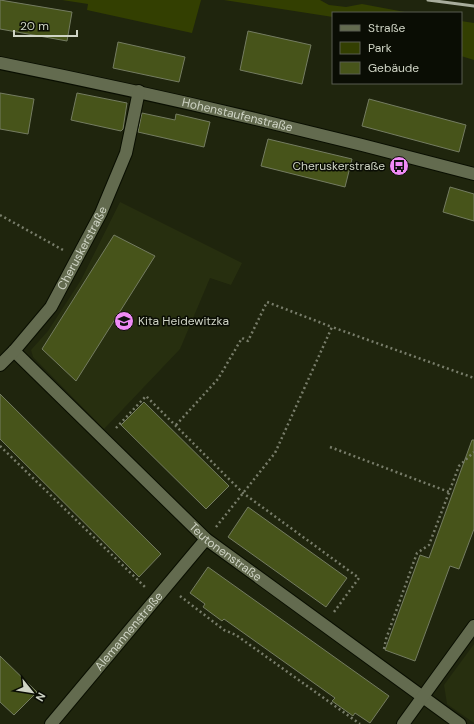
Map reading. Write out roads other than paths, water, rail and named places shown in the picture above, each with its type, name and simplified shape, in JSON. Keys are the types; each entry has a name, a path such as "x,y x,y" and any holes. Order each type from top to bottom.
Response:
{"street":[{"name":"Hohenstaufenstraße","path":"0,63 139,91 370,146 474,174"},
{"name":"Cheruskerstraße","path":"0,365 14,351 51,306 101,213 126,153 139,91"},
{"name":"Teutonenstraße","path":"14,351 206,539 460,724"},
{"name":"Alemannenstraße","path":"51,724 206,539"},
{"path":"403,724 474,626"}],"railway":[{"path":"428,0 474,6"}],"place":[{"name":"Cheruskerstraße","path":"399,166"},
{"name":"Kita Heidewitzka","path":"124,321"}]}
